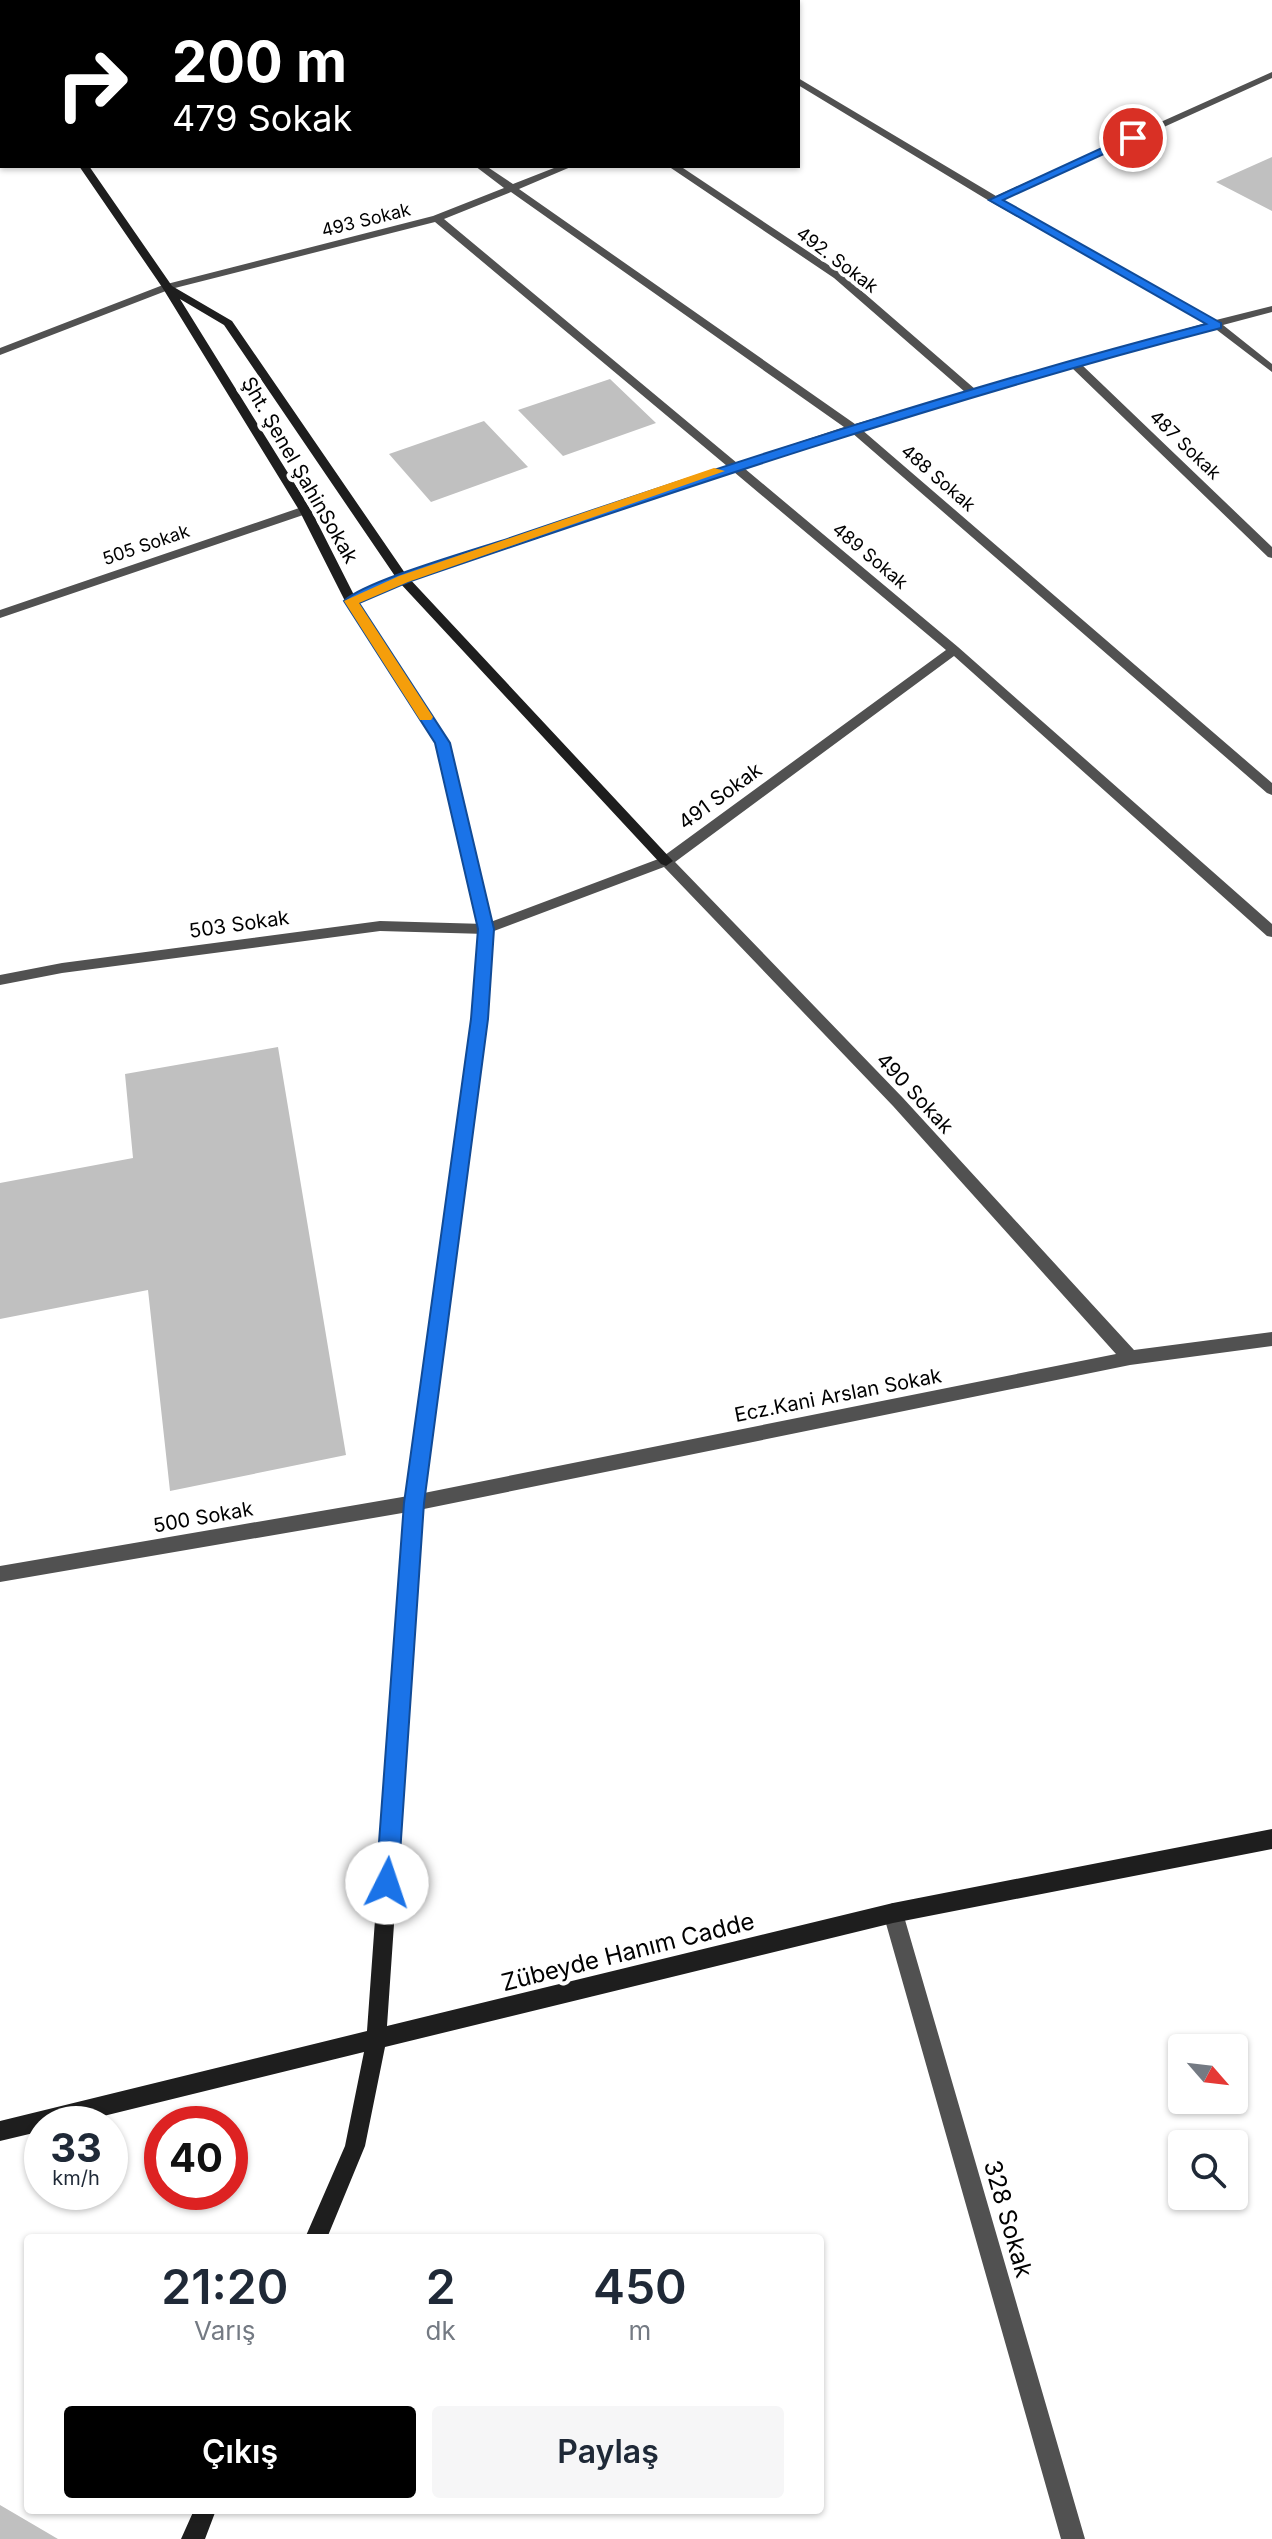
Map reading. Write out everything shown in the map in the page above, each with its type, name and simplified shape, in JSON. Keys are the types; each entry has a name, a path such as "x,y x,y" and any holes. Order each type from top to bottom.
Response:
{"street":[{"path":"995,200 1272,75"},
{"path":"800,83 995,200 1217,325 1272,369"},
{"name":"Şht. Şenel ŞahinSokak","path":"85,168 167,287 305,510 351,601 442,743 486,929 479,1019 414,1503 376,2042 355,2146 318,2234"},
{"name":"488 Sokak","path":"483,168 853,428 1272,790"},
{"name":"493 Sokak","path":"0,352 167,287 437,218 563,168"},
{"name":"492. Sokak","path":"676,168 838,276 972,392"},
{"name":"489 Sokak","path":"437,218 954,650 1272,932"},
{"name":"Şht. Şenel ŞahinSokak","path":"167,287 228,323 403,579 666,861"},
{"path":"351,601 403,579 853,428 1073,363 1272,309"},
{"name":"487 Sokak","path":"1073,363 1272,554"},
{"name":"505 Sokak","path":"0,614 305,510"},
{"name":"491 Sokak","path":"486,929 666,861 954,650"},
{"name":"490 Sokak","path":"666,861 898,1102 1130,1358"},
{"name":"503 Sokak","path":"0,980 77,966 380,926 486,929"},
{"name":"Ecz.Kani Arslan Sokak","path":"414,1503 1130,1358 1272,1339"},
{"name":"500 Sokak","path":"0,1574 414,1503"},
{"name":"Zübeyde Hanım Cadde","path":"0,2131 376,2042 893,1913 1272,1839"},
{"name":"328 Sokak","path":"893,1913 1073,2539"},
{"path":"193,2539 203,2514"}],"building":[{"path":"1272,157 1272,211 1216,182"},
{"path":"610,379 656,423 563,456 518,410"},
{"path":"484,421 528,467 431,502 389,454"},
{"path":"278,1047 346,1455 170,1491 148,1290 0,1319 0,1183 133,1158 125,1074"},
{"path":"0,2505 58,2539 0,2539"}],"slow traffic":[{"path":"425,717 351,601 403,579 719,471"}],"route":[{"path":"387,1883 414,1503 479,1019 486,929 442,743 351,601 403,579 853,428 1145,342 1217,325 995,200 1133,138"}]}
